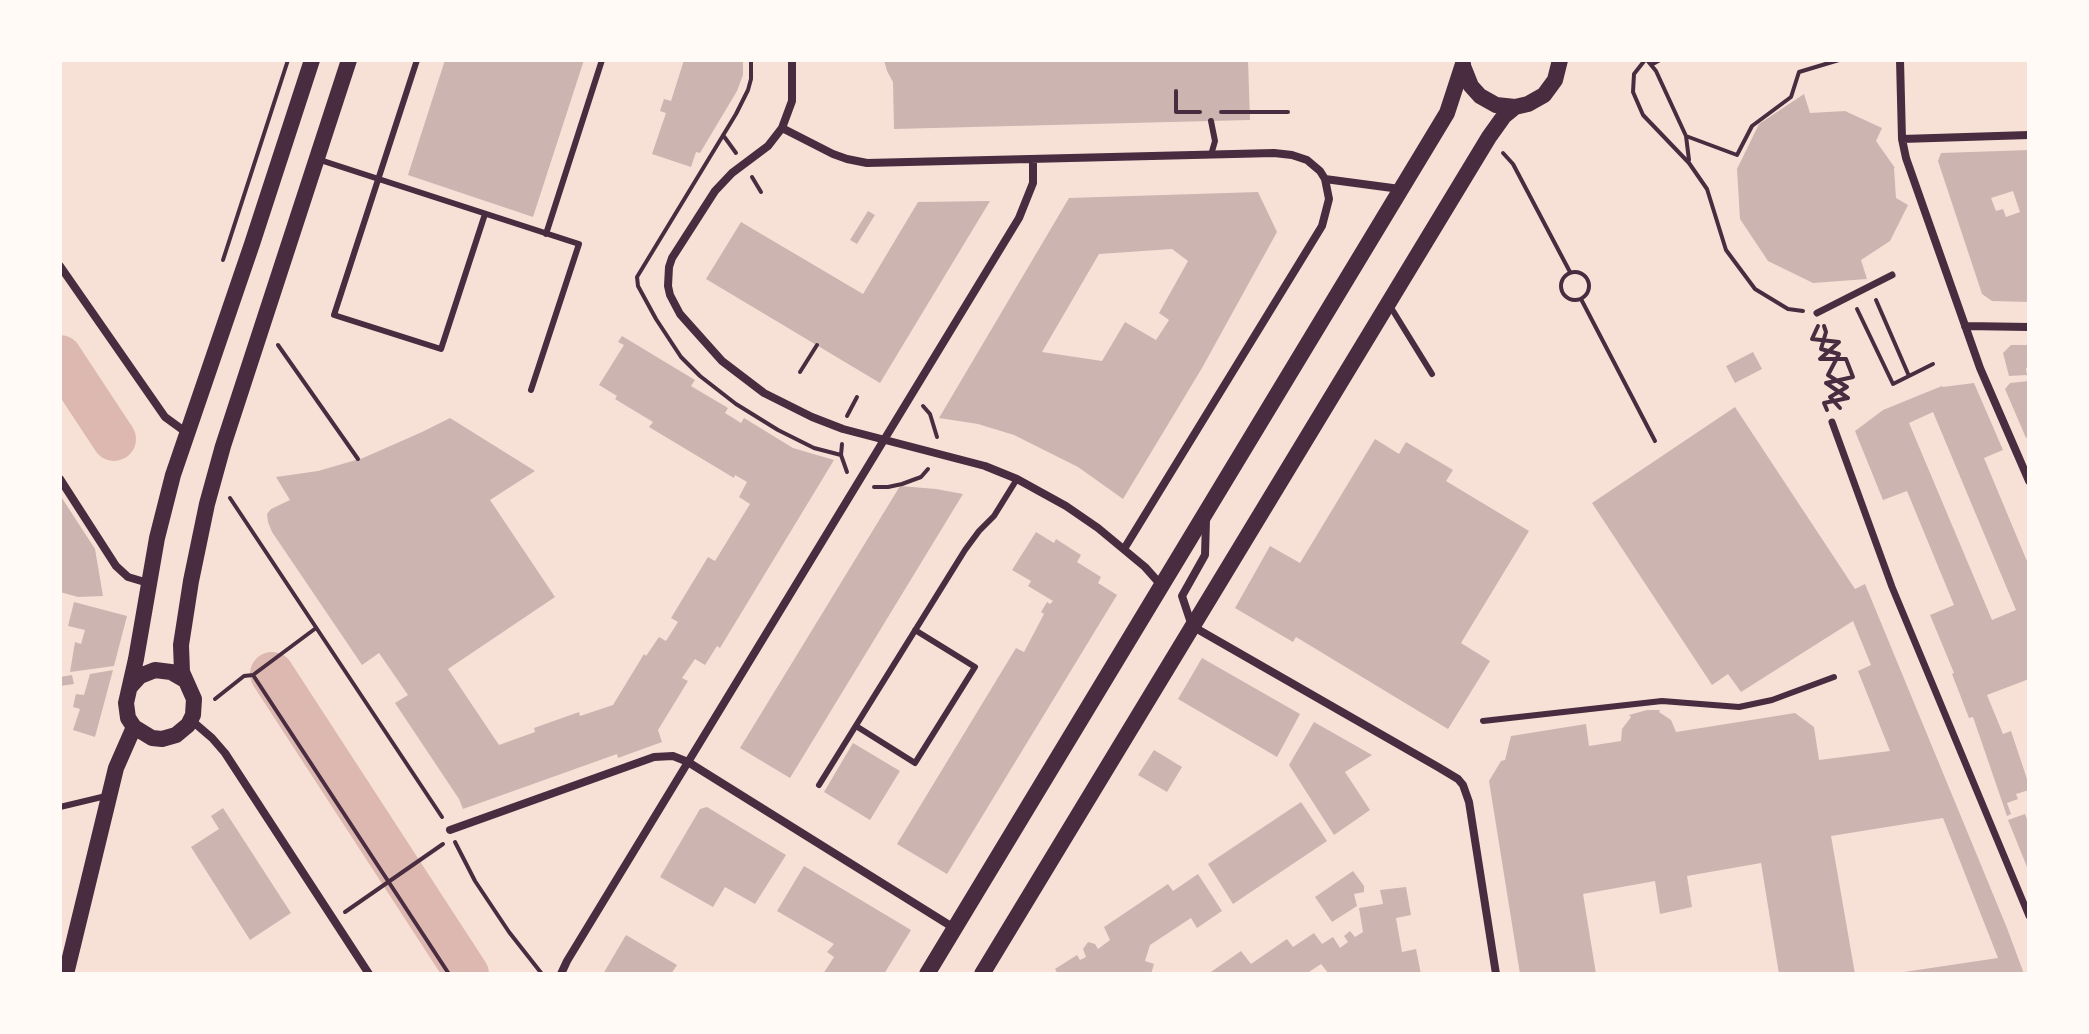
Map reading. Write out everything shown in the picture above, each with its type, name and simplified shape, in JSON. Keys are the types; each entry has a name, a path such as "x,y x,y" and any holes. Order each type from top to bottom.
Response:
{"main road":[{"path":"312,60 166,498 126,697 128,718 147,737 167,738 181,732 191,720 194,699 181,664 184,620 201,530 215,476 349,60"},
{"path":"1463,62 1469,82 1480,96 1496,105 1515,107 1541,98 1551,88 1559,68 1569,60"},
{"path":"927,974 1450,107 1463,62"},
{"path":"982,974 1489,137 1504,116 1515,107"},
{"path":"130,688 140,676 155,670 171,672 185,680"},
{"path":"66,974 109,795 134,727"}],"street":[{"path":"792,60 792,101 782,128 768,146 732,173 715,191 672,258 668,286 680,314 735,372 771,397 843,429 985,466 1017,479 1098,528 1161,585"},
{"path":"1900,60 1902,139 1906,158 1985,380 2029,481"},
{"path":"782,128 833,154 867,163 1274,153 1292,155 1314,164 1325,179 1329,199 1322,226 1124,549"},
{"path":"1902,139 2029,135"},
{"path":"561,974 1019,218 1033,183 1033,160"},
{"path":"1325,179 1401,189"},
{"path":"60,266 165,417 187,433"},
{"path":"1817,313 1892,275"},
{"path":"1965,326 2029,327"},
{"path":"1832,422 1892,587 2029,916"},
{"path":"60,479 116,566 128,577 148,583"},
{"path":"1206,512 1205,555 1182,596 1192,626 1438,767 1463,785 1469,802 1496,974"},
{"path":"191,720 225,753 369,974"},
{"path":"450,830 654,757 673,756 688,762 954,928"}],"lane":[{"path":"417,60 334,315 441,349 485,214"},
{"path":"546,234 602,60"},
{"path":"1211,121 1215,141 1211,155"},
{"path":"317,159 579,244 531,390"},
{"path":"1388,303 1432,374"},
{"path":"819,785 965,550 994,516 1017,479"},
{"path":"856,726 915,763 975,667 915,630"},
{"path":"1483,721 1662,701 1739,707 1772,700 1834,677"},
{"path":"60,807 109,795"}],"path":[{"path":"751,60 748,90 637,277 638,286 681,357 736,404 778,430 814,448 841,455 843,429 848,411 857,397"},
{"path":"1660,60 1648,62 1634,74 1633,92 1643,115 1689,163 1707,189 1726,250 1755,289 1788,309 1817,313"},
{"path":"1686,136 1737,155 1752,126 1791,97 1799,72 1839,60"},
{"path":"1648,62 1656,71 1686,136 1689,163"},
{"path":"1176,91 1176,112 1202,112"},
{"path":"1216,112 1288,112"},
{"path":"1489,137 1513,164 1570,272"},
{"path":"1570,272 1584,274 1590,283 1588,292 1581,299 1568,299 1562,291 1563,278 1570,272"},
{"path":"1870,287 1910,376"},
{"path":"1851,296 1893,384 1933,364"},
{"path":"1581,299 1655,441"},
{"path":"1817,313 1818,327 1812,339 1824,340 1839,342 1829,351 1820,359 1837,358 1846,359 1853,377 1838,382 1826,383 1839,392 1848,398 1834,402 1824,403 1832,422 1842,410 1834,402 1830,397 1839,392 1847,387 1838,382 1828,375 1837,358 1839,354 1829,351 1821,349 1824,340 1826,332 1817,313"},
{"path":"278,345 358,459"},
{"path":"800,372 817,345"},
{"path":"215,476 450,830 475,881 541,974"},
{"path":"215,699 316,628"},
{"path":"253,675 449,974"},
{"path":"334,920 442,845 450,830"}],"building":[{"path":"445,60 584,60 533,217 408,175"},
{"path":"684,60 743,60 743,75 737,91 700,153 696,152 691,167 652,154 666,113 660,111 664,99 671,101"},
{"path":"884,60 1248,60 1250,120 894,129 893,82"},
{"path":"1804,94 1810,113 1845,111 1882,128 1876,141 1895,168 1896,198 1908,205 1890,241 1861,260 1867,279 1813,283 1768,261 1740,219 1737,169 1759,124"},
{"path":"2029,150 2029,302 1992,301 1982,294 1938,161 1941,153","holes":["2013,191 2020,212 2006,217 2003,209 1996,211 1991,198"]},
{"path":"1258,192 1277,232 1202,368 1123,499 1078,467 1014,435 978,424 939,418 1069,198","holes":["1172,249 1188,261 1159,313 1169,320 1156,340 1125,322 1102,361 1042,352 1099,254"]},
{"path":"990,201 880,383 706,279 741,222 863,294 918,202"},
{"path":"868,211 875,215 857,244 850,240"},
{"path":"622,336 695,380 691,386 728,408 725,413 741,423 744,418 793,448 834,460 720,648 717,646 705,665 695,659 682,678 688,681 658,730 662,742 618,758 617,754 463,809 395,703 408,695 379,653 362,665 272,532 267,514 290,500 276,477 318,471 363,458 450,418 535,471 490,500 555,597 448,669 499,745 579,712 580,716 613,705 644,654 646,656 659,637 666,641 678,622 671,618 708,557 715,561 750,504 739,497 747,482 735,475 734,478 649,427 653,422 615,399 617,396 599,385 624,345 618,342"},
{"path":"2011,345 2029,345 2027,375 2009,376 2003,353"},
{"path":"1753,352 1762,369 1735,383 1726,366"},
{"path":"2029,381 2029,437 2026,438 2005,389 2010,383"},
{"path":"1974,383 2003,450 1984,458 2029,566 2029,679 1987,695 2003,734 2011,731 2029,785 2029,790 2016,794 2018,799 2007,803 2011,814 2007,816 1973,717 1969,718 1930,615 1954,605 1907,491 1883,500 1855,431 1883,410 1943,387","holes":["1933,412 2016,610 1992,620 1909,423"]},
{"path":"1735,407 1855,589 1865,584 2024,974 1904,974 1998,958 1943,818 1831,836 1855,974 1779,974 1761,863 1687,876 1692,907 1660,914 1655,881 1583,894 1596,974 1520,974 1489,781 1501,761 1505,760 1511,736 1586,724 1589,746 1621,741 1622,729 1631,717 1629,715 1647,710 1660,710 1671,720 1676,732 1795,713 1814,727 1819,760 1890,751 1858,671 1871,665 1853,621 1741,692 1728,674 1712,685 1592,503"},
{"path":"1375,439 1399,454 1406,442 1453,470 1446,481 1529,531 1461,643 1490,661 1448,729 1296,637 1293,642 1235,608 1270,546 1300,563"},
{"path":"900,486 963,494 790,778 740,748"},
{"path":"60,495 95,549 103,596 78,597 60,592"},
{"path":"1036,532 1054,543 1056,539 1081,555 1077,562 1101,577 1098,583 1117,595 947,874 897,844 1016,648 1024,652 1044,614 1041,612 1047,602 1050,604 1053,601 1028,586 1031,581 1012,570"},
{"path":"74,602 127,616 114,666 70,672 75,642 81,644 85,630 68,626"},
{"path":"1202,658 1300,714 1277,757 1178,699"},
{"path":"113,670 95,737 73,730 80,709 73,707 76,694 84,695 90,674"},
{"path":"72,675 74,684 60,686 60,677"},
{"path":"1314,722 1372,755 1345,772 1370,810 1334,835 1289,765"},
{"path":"853,743 900,771 870,820 824,792"},
{"path":"1154,750 1182,767 1167,792 1138,775"},
{"path":"1301,802 1327,841 1233,904 1208,864"},
{"path":"707,807 786,855 755,904 725,887 713,907 660,877 700,809"},
{"path":"223,808 291,913 250,940 191,847 219,829 211,816"},
{"path":"2025,814 2029,824 2029,872 2008,820"},
{"path":"804,866 911,930 884,974 823,974 834,957 827,952 834,944 777,911"},
{"path":"1353,871 1364,886 1364,892 1354,894 1357,906 1332,922 1315,897"},
{"path":"1198,874 1222,911 1197,928 1191,918 1150,945 1145,961 1154,964 1151,974 1058,974 1055,969 1077,955 1080,960 1086,957 1083,949 1088,942 1098,949 1110,940 1104,927 1168,884 1173,891"},
{"path":"1406,887 1411,915 1396,918 1402,952 1416,949 1421,974 1329,974 1321,964 1306,974 1208,974 1241,951 1251,964 1287,939 1293,947 1314,933 1322,944 1333,937 1340,948 1348,942 1344,936 1350,931 1355,937 1363,932 1359,908 1383,904 1380,890"},
{"path":"626,935 677,965 671,974 603,974"}],"waterway":[{"path":"60,357 114,439"},
{"path":"272,674 467,974"}]}
